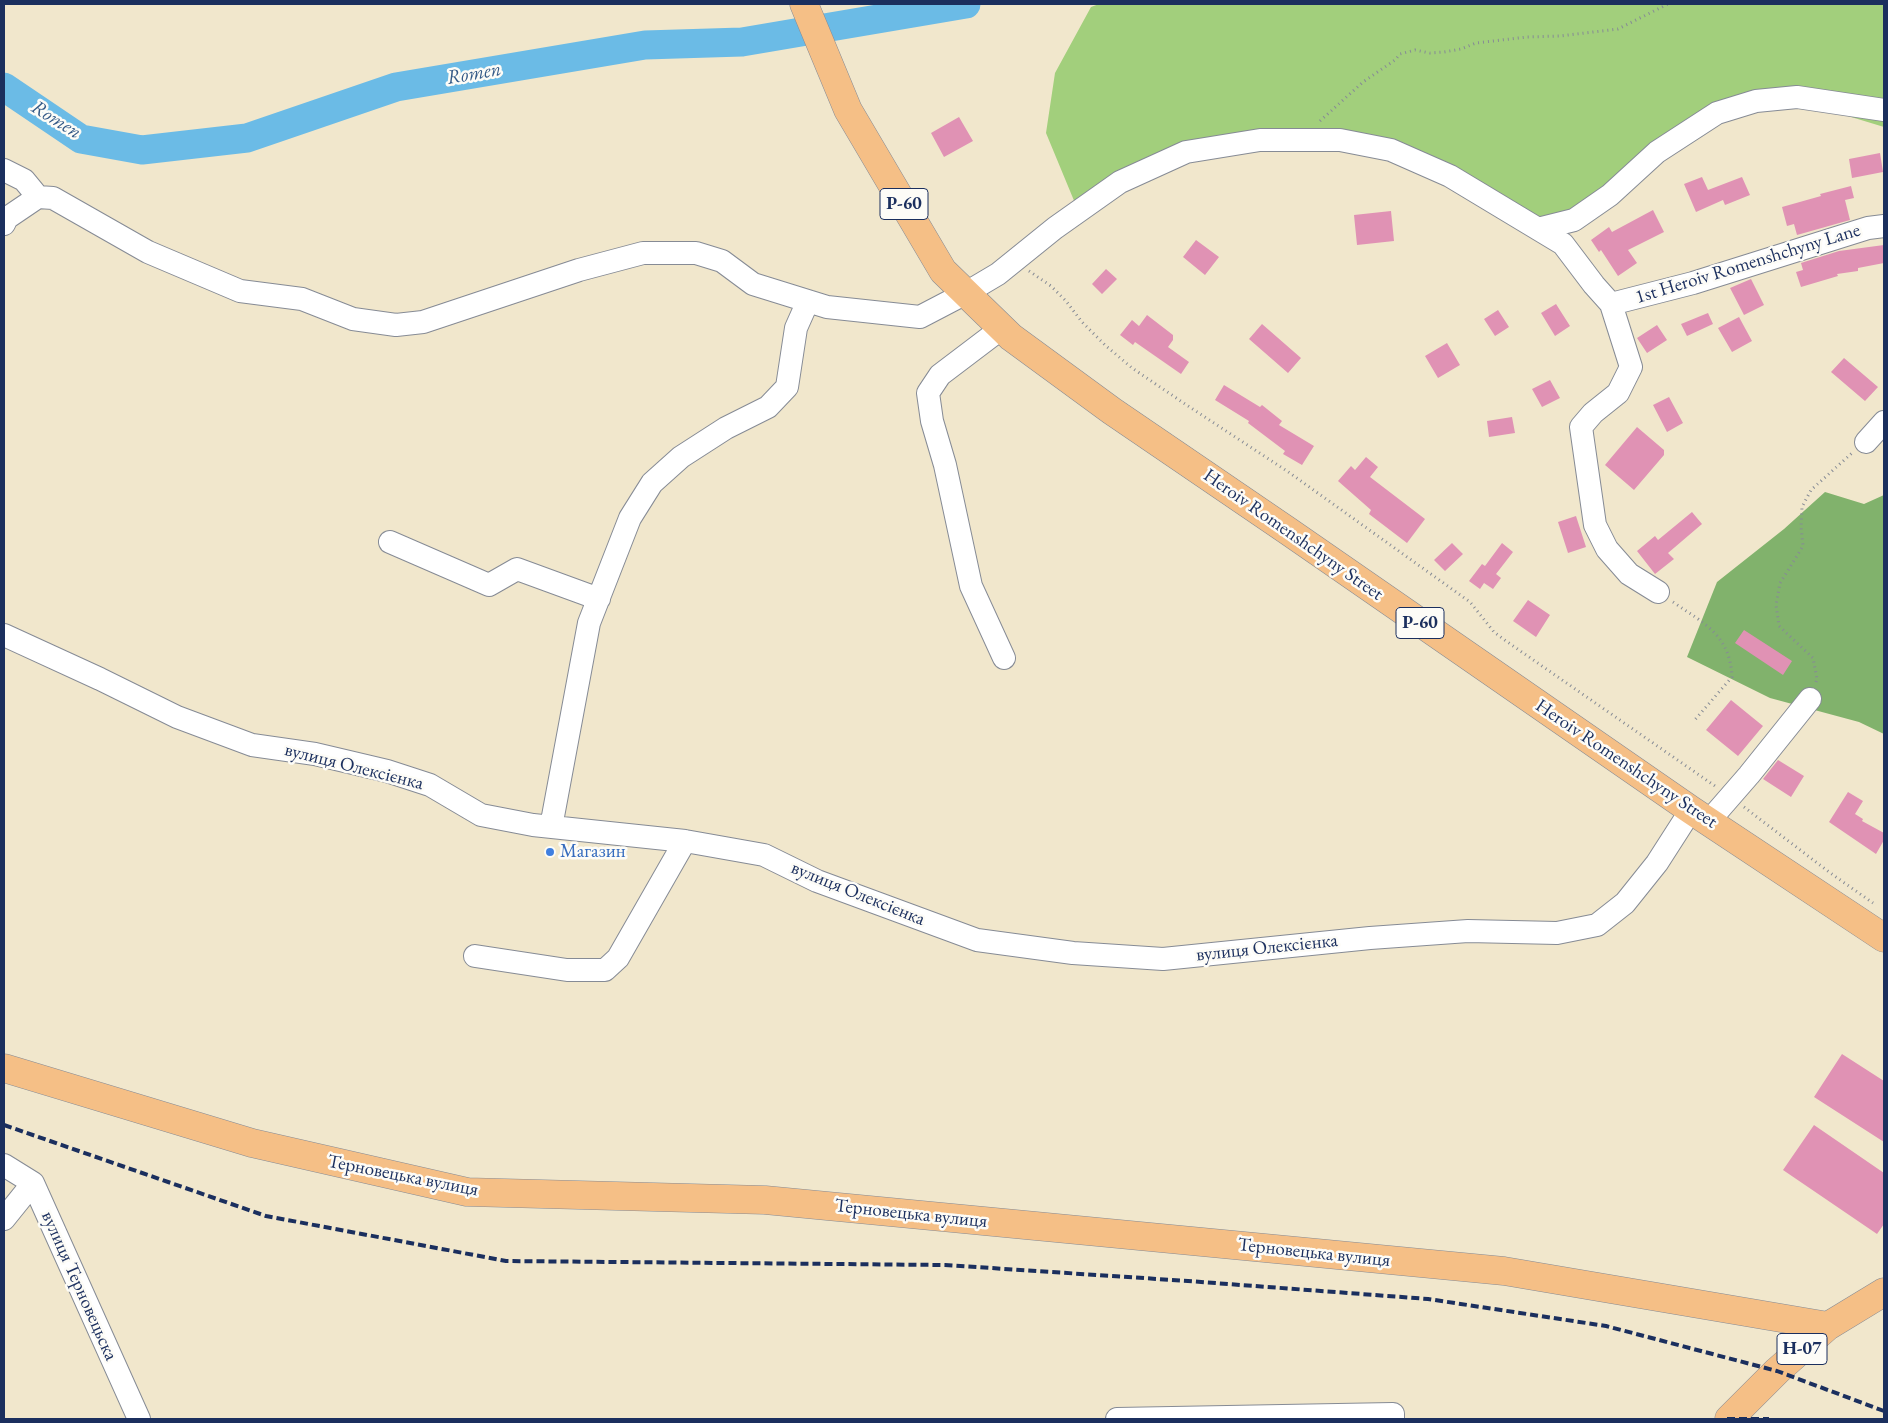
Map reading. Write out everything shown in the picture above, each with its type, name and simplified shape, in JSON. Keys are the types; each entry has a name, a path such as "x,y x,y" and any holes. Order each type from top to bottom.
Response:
{"main road":[{"name":"Heroiv Romenshchyny Street","path":"804,4 848,110 943,271 1011,337 1112,412 1700,815 1884,938"},
{"name":"Терновецька вулиця","path":"4,1068 252,1143 467,1192 765,1200 1485,1269 1828,1326"},
{"name":"Н-07","path":"1729,1419 1777,1371 1828,1326 1884,1292"}],"street":[{"path":"1538,229 1574,220 1610,195 1657,152 1717,113 1756,101 1796,97 1884,110"},
{"name":"1st Heroiv Romenshchyny Lane","path":"38,197 53,198 148,252 240,291 302,299 353,319 396,325 423,322 579,270 643,253 696,253 722,262 753,284 827,307 920,317 998,274 1054,228 1120,182 1186,152 1260,140 1340,140 1391,150 1450,176 1563,244 1611,304 1631,367 1618,393 1593,413 1581,427 1590,497 1595,525 1607,549 1629,574 1658,592"},
{"path":"4,170 24,180 38,197 7,218 4,224"},
{"name":"1st Heroiv Romenshchyny Lane","path":"1611,304 1693,283 1868,228 1884,226"},
{"path":"551,827 588,623 630,518 652,483 681,457 726,428 768,407 787,388 796,328 808,301"},
{"path":"1002,328 940,375 928,393 932,421 944,465 971,586 1004,658"},
{"path":"1866,442 1884,422"},
{"path":"390,542 489,585 517,569 599,599"},
{"name":"вулиця Олексієнка","path":"4,635 177,717 252,745 315,754 387,771 430,785 481,815 551,827 685,841 764,855 817,881 977,940 1073,953 1164,959 1370,938 1468,931 1557,933 1597,924 1626,903 1657,863 1700,815 1730,796 1810,699"},
{"path":"474,956 567,970 605,970 618,958 685,841"},
{"path":"4,1165 33,1184 4,1220"},
{"name":"вулиця Терновецьска","path":"33,1184 139,1419"},
{"path":"1118,1419 1393,1414 1393,1419"}],"path":[{"path":"1294,140 1331,112 1363,82 1395,60 1400,54 1415,50 1444,52 1461,49 1476,43 1618,29 1668,4"},
{"path":"1014,261 1050,286 1066,300 1082,322 1132,368 1287,470 1470,602 1494,632 1506,641 1730,796 1829,872 1876,905"},
{"path":"1810,699 1817,678 1812,658 1779,626 1776,606 1780,583 1803,546 1801,527 1802,507 1811,490 1866,442"},
{"path":"1658,592 1702,622 1721,639 1731,660 1732,677 1692,722"}],"green space":[{"path":"1099,4 1884,4 1884,127 1792,99 1734,102 1621,188 1539,223 1379,153 1233,137 1075,203 1046,133 1055,73 1091,7"},
{"path":"1825,492 1864,504 1884,495 1884,734 1859,722 1770,698 1687,657 1717,582 1784,529"}],"building":[{"path":"959,117 973,141 944,157 931,133"},
{"path":"1880,153 1883,172 1852,178 1849,159"},
{"path":"1702,177 1708,190 1742,177 1750,195 1725,205 1723,200 1696,212 1684,184"},
{"path":"1851,186 1854,198 1845,200 1850,220 1797,235 1794,224 1787,226 1782,207"},
{"path":"1653,210 1664,232 1628,250 1637,263 1618,276 1601,250 1599,252 1591,240 1609,227 1612,232"},
{"path":"1391,211 1394,241 1357,245 1354,215"},
{"path":"1196,240 1219,257 1205,275 1183,257"},
{"path":"1884,245 1884,263 1858,268 1858,271 1837,274 1838,276 1801,287 1796,272 1803,270 1801,263 1839,251"},
{"path":"1106,269 1117,279 1102,294 1092,284"},
{"path":"1751,279 1764,305 1744,315 1730,288"},
{"path":"1556,304 1570,326 1555,336 1541,313"},
{"path":"1498,310 1509,327 1495,336 1484,319"},
{"path":"1708,313 1713,324 1687,336 1681,324"},
{"path":"1147,315 1173,335 1173,340 1168,347 1189,362 1181,374 1135,342 1133,345 1120,335 1132,320 1139,326"},
{"path":"1739,317 1752,341 1732,352 1718,328"},
{"path":"1262,324 1301,358 1288,373 1249,339"},
{"path":"1657,325 1667,340 1647,353 1637,338"},
{"path":"1447,343 1460,365 1438,378 1425,356"},
{"path":"1844,358 1878,387 1865,401 1831,372"},
{"path":"1550,380 1560,398 1542,407 1532,389"},
{"path":"1224,385 1260,407 1262,405 1282,421 1279,425 1314,446 1302,465 1283,454 1285,451 1248,423 1249,421 1215,400"},
{"path":"1669,397 1683,423 1667,432 1653,405"},
{"path":"1512,417 1515,433 1489,437 1487,421"},
{"path":"1637,427 1664,450 1664,455 1634,490 1605,465"},
{"path":"1366,457 1378,467 1370,477 1425,519 1407,543 1369,514 1371,510 1338,481 1351,466 1355,470"},
{"path":"1692,512 1702,524 1668,553 1674,559 1655,574 1637,551 1655,536 1658,540"},
{"path":"1576,516 1586,547 1568,553 1558,522"},
{"path":"1452,543 1463,554 1445,571 1434,560"},
{"path":"1502,543 1513,552 1496,574 1501,578 1493,589 1484,583 1480,589 1469,581 1482,564 1485,566"},
{"path":"1528,600 1550,615 1536,637 1513,621"},
{"path":"1744,630 1792,661 1783,675 1735,643"},
{"path":"1731,700 1763,726 1738,756 1706,730"},
{"path":"1778,760 1804,776 1791,797 1763,779"},
{"path":"1848,792 1863,801 1855,814 1863,819 1862,821 1884,833 1884,840 1876,854 1829,822"},
{"path":"1842,1054 1884,1081 1884,1142 1814,1097"},
{"path":"1814,1125 1884,1173 1884,1224 1877,1234 1783,1170"}],"waterway":[{"name":"Romen","path":"4,87 81,139 142,150 247,138 396,87 645,45 742,42 966,4"}],"railway":[{"path":"4,1125 266,1216 506,1261 945,1265 1428,1299 1606,1326 1777,1371 1884,1411"},
{"path":"1727,1419 1769,1419"}],"place":[{"name":"Магазин","path":"550,852"}]}
